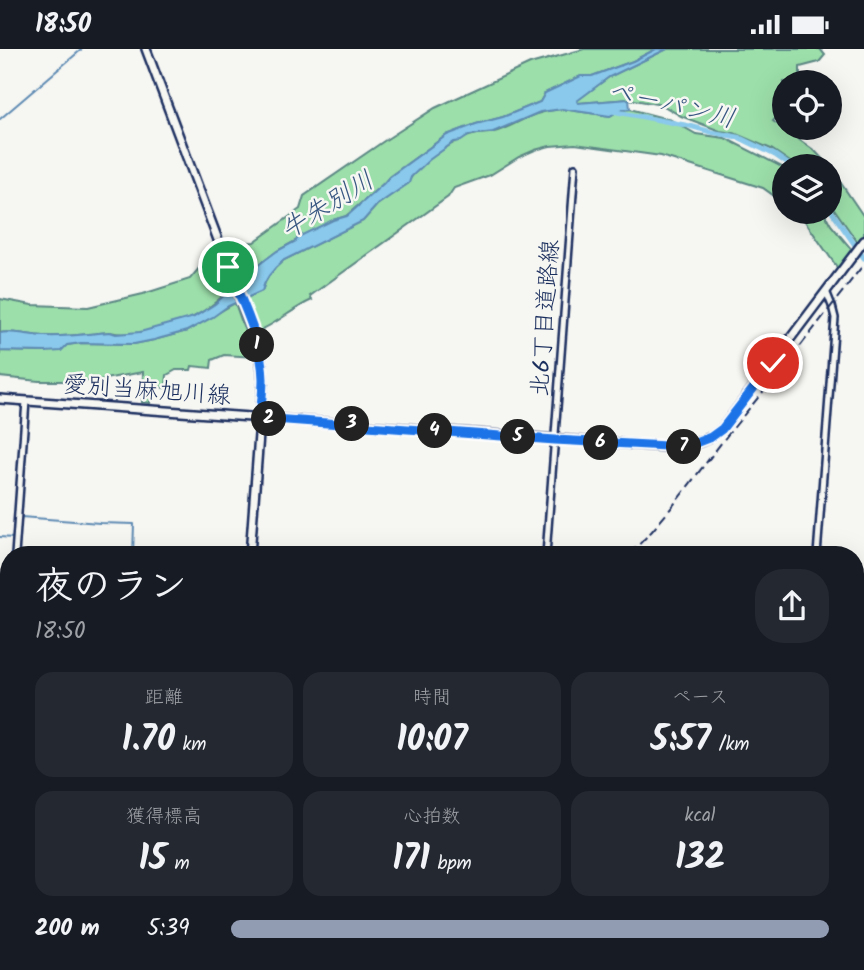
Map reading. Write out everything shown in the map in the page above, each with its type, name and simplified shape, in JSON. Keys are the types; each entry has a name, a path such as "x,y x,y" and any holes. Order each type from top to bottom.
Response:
{"main road":[{"path":"144,49 248,324 259,370 249,546"},
{"name":"愛別当麻旭川線","path":"0,399 555,440 685,447 711,437 722,429 864,241"}],"street":[{"name":"北6丁目道路線","path":"547,546 575,167"},
{"path":"818,546 835,318 826,291"},
{"path":"16,546 26,401"}],"green space":[{"path":"584,49 656,49 633,61 592,76 581,76 545,93 540,102 447,135 389,177 346,216 333,220 277,251 237,283 224,248 233,244 254,242 300,209 304,196 435,108 530,64"},
{"path":"667,49 820,49 825,55 819,62 800,67 800,70 772,70 772,140 800,140 818,154 778,154 734,133 720,131 681,116 662,105 629,99 576,101 609,77"},
{"path":"562,109 610,116 620,110 630,109 671,120 696,134 725,138 772,162 772,194 763,188 661,156 575,144 550,146 519,157 490,175 454,188 448,197 310,296 312,300 256,332 244,299 262,291 270,274 284,260 363,221 377,205 408,183 427,161 456,142 465,137 500,130 545,112"},
{"path":"842,185 864,217 864,237 858,243 842,220"},
{"path":"807,224 830,224 853,251 839,270"},
{"path":"218,250 232,288 189,319 154,330 130,333 38,336 0,333 0,299 32,305 88,307 190,279 211,254"},
{"path":"235,303 254,357 224,355 212,360 211,368 192,366 191,370 176,370 167,375 166,388 157,387 157,382 152,381 150,403 142,402 143,372 94,381 39,381 0,377 0,351 45,352 81,343 134,344 154,340 187,331"}],"water":[{"name":"牛朱別川","path":"656,49 667,49 609,77 577,101 629,99 630,109 620,110 610,116 562,109 540,112 493,132 470,135 454,142 429,160 411,177 409,183 377,205 363,221 284,260 270,274 262,291 228,306 187,331 134,344 81,343 67,345 61,351 0,351 0,333 39,336 110,332 116,334 140,332 194,317 215,304 249,272 298,237 347,216 389,177 447,135 540,102 545,93 581,76 592,76 633,61"}],"waterway":[{"path":"0,119 82,49"},
{"name":"ペーパン川","path":"612,111 738,137 773,154"},
{"name":"ペーパン川","path":"840,224 864,258"},
{"path":"20,527 21,517 134,524 133,546"},
{"path":"18,539 20,531"},
{"path":"0,537 13,538"}],"railway":[{"path":"638,546 672,507 864,264"}],"route":[{"path":"228,267 261,360 263,381 260,418 685,447 711,437 722,429 773,363"}]}
